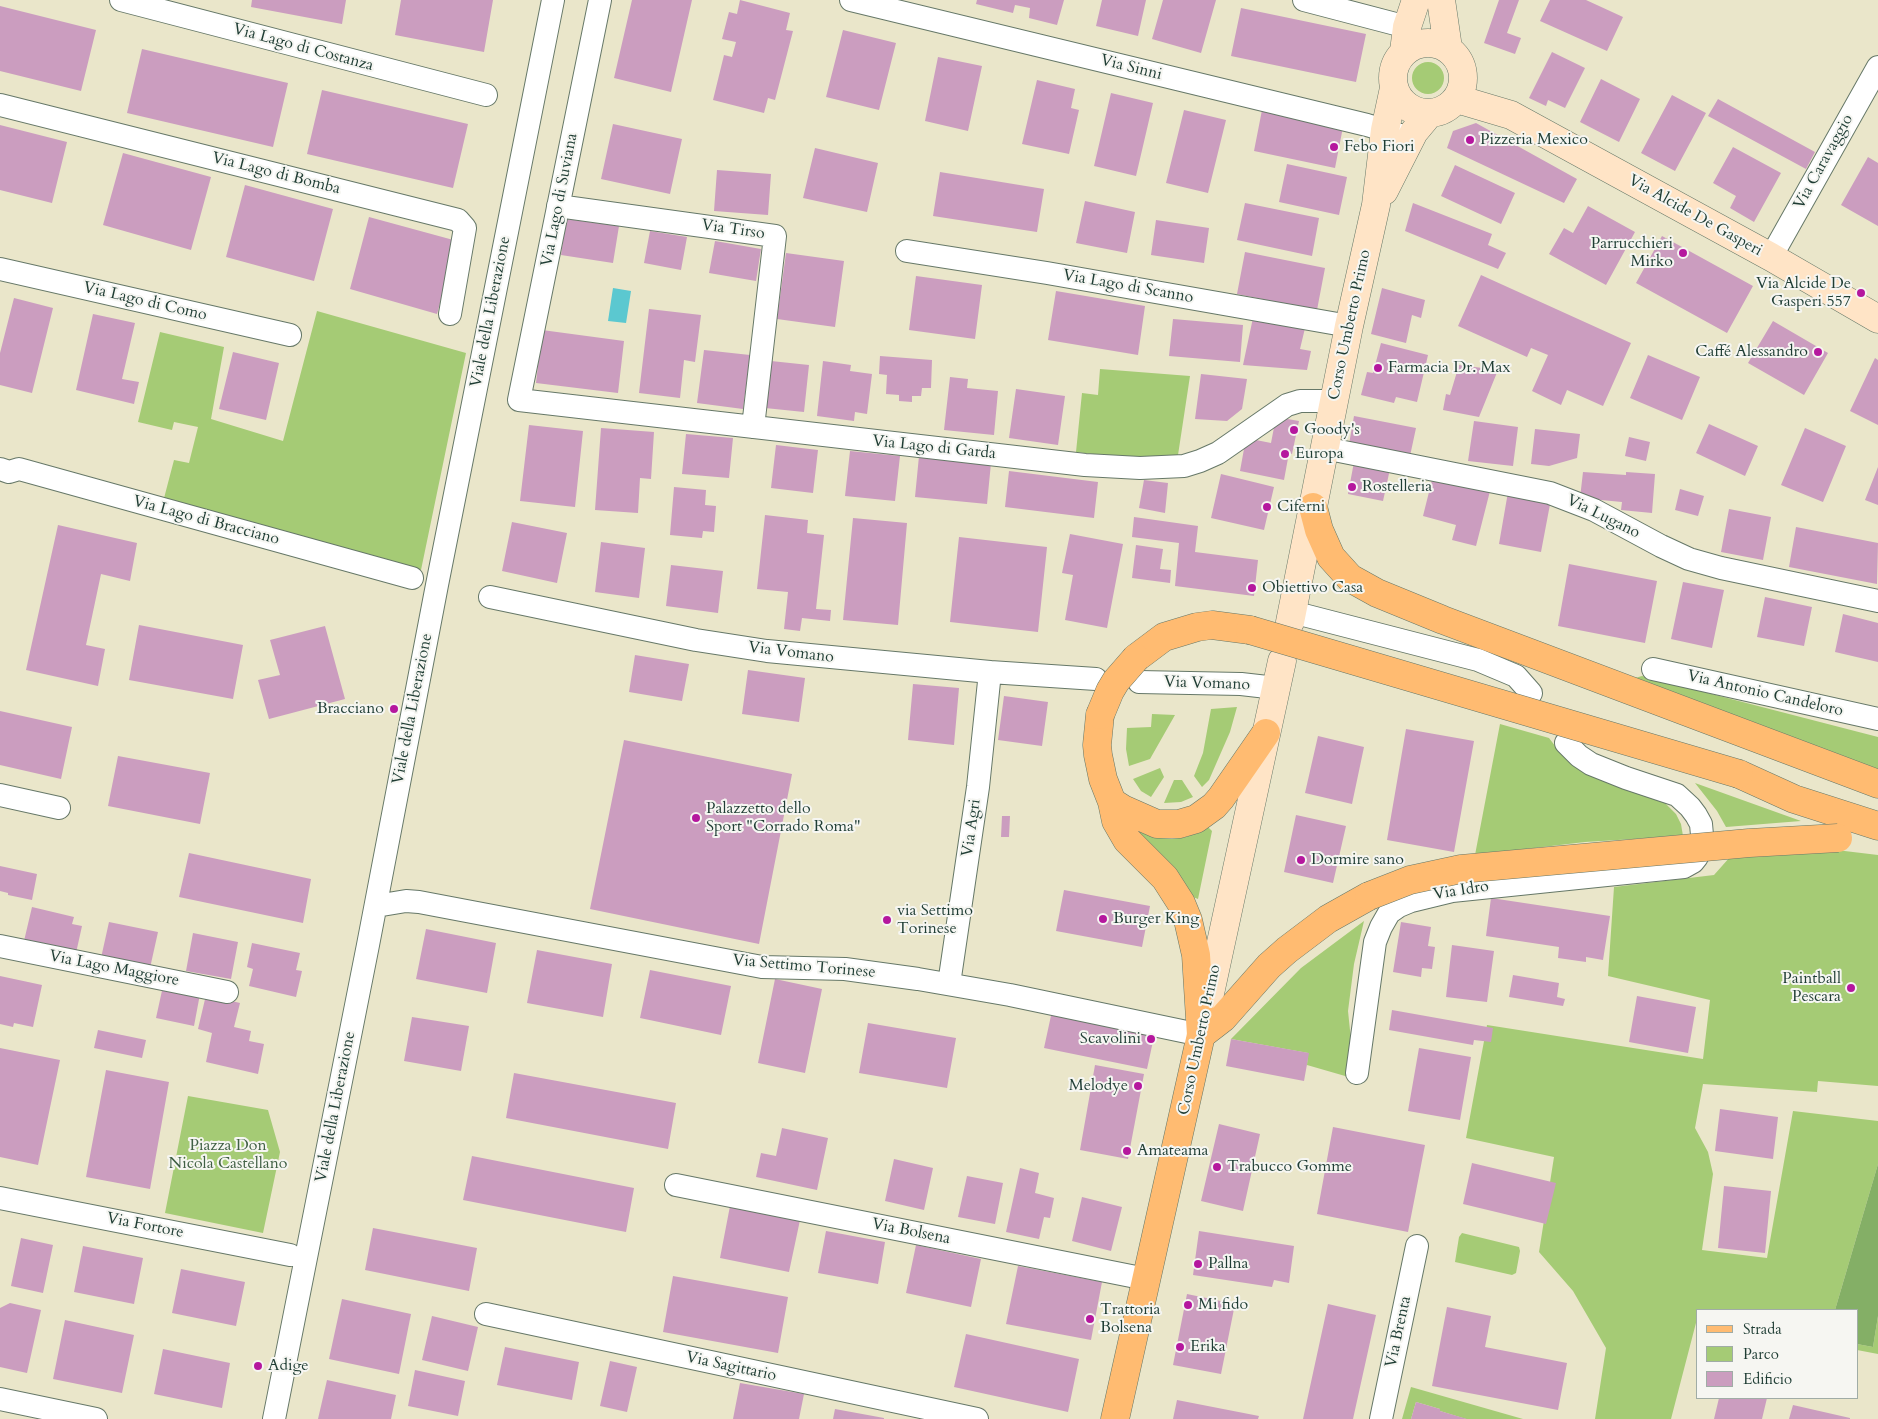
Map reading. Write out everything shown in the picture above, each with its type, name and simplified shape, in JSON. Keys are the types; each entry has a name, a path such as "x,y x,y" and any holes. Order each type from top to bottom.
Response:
{"main road":[{"path":"1416,0 1406,40 1394,68 1392,78 1399,99 1408,107 1418,112 1429,114 1440,112 1450,107 1457,100 1464,81 1463,71 1454,55 1441,0"},
{"path":"1406,40 1414,45 1425,42 1437,43 1454,55"},
{"name":"Via Alcide De Gasperi","path":"1454,55 1511,115"},
{"name":"Corso Umberto Primo","path":"1291,617 1333,401 1376,205 1385,130 1394,88"},
{"name":"Via Alcide De Gasperi","path":"1457,100 1511,115 1878,319"},
{"name":"Corso Umberto Primo","path":"1376,205 1411,138 1418,126 1429,114"},
{"path":"1312,506 1319,530 1331,557 1350,578 1377,593 1443,620 1878,784"},
{"path":"1201,1035 1195,948 1188,920 1181,902 1165,878 1127,840 1121,831 1103,779 1096,745 1100,715 1116,681 1138,670 1164,637 1189,629 1212,625 1250,630 1739,774 1794,799 1843,818 1878,826"},
{"name":"Corso Umberto Primo","path":"1115,1419 1282,661"},
{"path":"1112,802 1130,813 1157,824 1179,824 1196,819 1214,806 1221,798 1266,733"},
{"path":"1201,1035 1223,1018 1269,966 1328,918 1369,896 1410,880 1461,869 1740,844 1843,818 1878,807"},
{"path":"1843,818 1878,840"}],"street":[{"name":"Via Lago di Costanza","path":"121,0 486,96"},
{"name":"Viale della Liberazione","path":"274,1419 553,0"},
{"name":"Via Lago di Suviana","path":"519,400 600,0"},
{"name":"Via Sinni","path":"851,0 1385,130 1411,138"},
{"path":"1304,0 1406,40"},
{"name":"Via Caravaggio","path":"1771,258 1878,67"},
{"name":"Via Lago di Bomba","path":"0,105 458,220 465,228 450,314"},
{"name":"Via Tirso","path":"558,206 775,236 753,427"},
{"name":"Via Lago di Scanno","path":"907,251 1047,273 1349,326"},
{"name":"Via Lago di Como","path":"0,269 290,336"},
{"name":"Via Lago di Garda","path":"519,400 1085,465 1161,467 1192,464 1209,457 1294,402 1308,400 1333,401"},
{"name":"Via Lugano","path":"1324,448 1550,493 1594,510 1689,559 1721,568 1878,600"},
{"name":"Via Lago di Bracciano","path":"0,469 9,472 19,469 412,578"},
{"name":"Via Vomano","path":"490,597 648,630 734,646 798,655 990,672 1096,679"},
{"path":"1291,617 1478,660 1516,676 1531,693"},
{"name":"Via Antonio Candeloro","path":"1653,668 1878,719"},
{"name":"Via Vomano","path":"1138,670 1276,688"},
{"name":"Via Agri","path":"949,984 978,787 990,672"},
{"path":"1566,743 1579,756 1591,764 1677,795 1696,815 1701,824 1702,835"},
{"path":"0,795 59,808"},
{"name":"Via Idro","path":"1357,1073 1375,942 1380,927 1389,913 1399,906 1411,901 1452,891 1684,867 1693,862 1697,857"},
{"name":"Via Settimo Torinese","path":"376,906 406,901 419,902 748,965 782,968 829,968 949,984 1201,1035"},
{"name":"Via Lago Maggiore","path":"0,946 227,992"},
{"name":"Via Bolsena","path":"676,1185 1146,1280"},
{"name":"Via Fortore","path":"0,1198 290,1255"},
{"name":"Via Brenta","path":"1381,1419 1417,1246"},
{"name":"Via Sagittario","path":"486,1314 977,1419"},
{"path":"0,1399 31,1412 96,1419"}],"green space":[{"path":"1428,62 1440,66 1444,78 1440,90 1428,94 1416,90 1412,78 1416,66"},
{"path":"317,311 466,353 421,570 163,502 174,460 189,463 198,427 174,422 172,430 138,422 160,332 224,347 211,419 283,441"},
{"path":"1100,369 1190,376 1178,455 1136,459 1076,452 1082,393 1098,395"},
{"path":"1642,676 1878,737 1878,773 1633,683 1635,678"},
{"path":"1237,707 1230,732 1209,780 1202,787 1194,776 1203,753 1211,709"},
{"path":"1152,714 1175,715 1150,759 1129,766 1126,749 1127,728 1151,727"},
{"path":"1500,724 1549,738 1562,755 1664,802 1676,814 1681,824 1683,836 1585,842 1475,855"},
{"path":"1160,768 1164,777 1151,797 1141,791 1133,779"},
{"path":"1174,780 1182,780 1193,797 1181,802 1164,803"},
{"path":"1695,783 1801,821 1726,827 1717,811"},
{"path":"1131,824 1160,838 1186,837 1208,827 1212,831 1198,899 1193,897 1179,875"},
{"path":"1828,849 1878,855 1878,1086 1818,1081 1817,1092 1703,1084 1695,1128 1708,1152 1713,1174 1702,1250 1767,1258 1793,1111 1878,1121 1878,1164 1835,1309 1696,1309 1696,1323 1671,1419 1595,1419 1606,1348 1573,1291 1539,1252 1554,1157 1466,1138 1487,1025 1703,1059 1710,1000 1608,976 1614,887 1714,875 1730,857"},
{"path":"1364,921 1354,964 1348,1011 1353,1059 1352,1078 1307,1065 1308,1053 1231,1039 1301,968"},
{"name":"Piazza Don Nicola Castellano","path":"188,1096 268,1110 280,1152 263,1233 165,1213"},
{"path":"1878,1164 1878,1316 1873,1347 1858,1344 1858,1309 1835,1309"},
{"path":"1462,1233 1519,1247 1516,1273 1512,1275 1455,1262 1459,1237"},
{"path":"1878,1316 1878,1354 1858,1350 1858,1344 1873,1347"},
{"path":"1411,1387 1523,1419 1466,1419 1416,1402 1411,1419 1402,1419"}],"water":[{"path":"613,288 631,291 626,323 608,321"}],"building":[{"path":"252,0 346,0 342,24 251,7"},
{"path":"401,0 493,0 484,52 395,35"},
{"path":"632,0 692,0 671,92 614,78"},
{"path":"740,0 790,13 786,30 793,31 775,100 768,98 764,113 713,100 724,55 732,57 736,42 722,39 729,12 737,14"},
{"path":"977,0 1064,0 1057,25 1029,18 1030,8 1015,5 1013,13 976,4"},
{"path":"1102,0 1146,0 1138,36 1096,26"},
{"path":"1163,0 1216,0 1201,53 1152,39"},
{"path":"1499,0 1519,0 1507,33 1521,38 1515,54 1484,43"},
{"path":"1550,0 1586,0 1623,17 1607,51 1540,21"},
{"path":"0,6 96,30 81,91 0,71"},
{"path":"1241,8 1366,34 1356,82 1231,56"},
{"path":"843,30 896,43 879,110 826,97"},
{"path":"142,49 288,83 273,147 127,113"},
{"path":"1552,52 1585,68 1565,108 1548,100 1546,106 1529,98"},
{"path":"938,57 982,66 968,131 925,121"},
{"path":"1601,79 1640,99 1619,142 1580,122"},
{"path":"1037,80 1075,89 1071,108 1079,110 1069,154 1022,144"},
{"path":"322,90 468,124 453,188 307,154"},
{"path":"1111,93 1153,103 1136,176 1094,166"},
{"path":"1672,95 1706,113 1675,171 1641,153"},
{"path":"1718,99 1815,152 1806,169 1708,116"},
{"path":"1184,110 1226,120 1208,193 1166,183"},
{"path":"1262,110 1343,127 1335,168 1254,151"},
{"path":"1476,123 1577,179 1564,203 1447,148 1453,131"},
{"path":"613,124 682,139 670,194 601,179"},
{"path":"0,125 67,142 52,203 0,190"},
{"path":"1733,147 1781,173 1754,222 1730,208 1736,196 1713,183"},
{"path":"815,148 878,163 867,212 803,198"},
{"path":"123,153 211,177 191,250 103,225"},
{"path":"1868,157 1878,163 1878,226 1841,205"},
{"path":"1287,164 1347,177 1339,215 1279,202"},
{"path":"1455,165 1515,193 1501,224 1441,196"},
{"path":"717,170 771,174 768,215 714,211"},
{"path":"940,172 1044,189 1037,232 933,216"},
{"path":"245,185 333,209 314,281 226,257"},
{"path":"1085,201 1135,212 1127,253 1076,243"},
{"path":"1245,203 1319,218 1312,256 1237,240"},
{"path":"1413,203 1492,234 1488,245 1506,253 1498,269 1405,231"},
{"path":"1588,206 1635,232 1606,285 1549,254 1564,228 1573,233"},
{"path":"369,217 457,241 437,314 350,289"},
{"path":"566,219 619,226 613,263 561,255"},
{"path":"1156,220 1209,228 1204,263 1151,255"},
{"path":"650,231 687,237 681,270 644,263"},
{"path":"1662,236 1753,286 1727,333 1636,283"},
{"path":"715,241 761,249 756,281 709,273"},
{"path":"1245,252 1325,268 1317,310 1237,294"},
{"path":"786,253 844,261 835,327 777,319"},
{"path":"1481,275 1631,343 1603,406 1567,390 1561,405 1532,391 1548,355 1531,348 1527,357 1458,326"},
{"path":"916,276 982,285 975,339 909,330"},
{"path":"1382,288 1425,300 1421,318 1412,315 1406,343 1371,334"},
{"path":"1056,291 1145,306 1138,355 1048,340"},
{"path":"14,298 53,308 32,393 0,385 0,353"},
{"path":"649,309 701,315 695,362 684,360 680,398 639,393"},
{"path":"1254,313 1306,324 1300,349 1311,351 1307,370 1243,365"},
{"path":"93,314 135,323 122,379 139,382 134,404 76,390"},
{"path":"1173,319 1243,325 1240,362 1169,356"},
{"path":"1773,321 1828,353 1804,395 1748,363"},
{"path":"542,330 624,341 618,393 536,383"},
{"path":"1381,343 1428,355 1417,402 1396,397 1394,403 1361,395 1367,372 1373,373"},
{"path":"704,350 750,355 743,409 697,403"},
{"path":"233,352 279,363 266,420 219,409"},
{"path":"1648,355 1700,377 1682,420 1630,398"},
{"path":"880,356 932,360 931,388 922,388 921,396 912,396 912,402 899,401 899,395 886,394 887,375 879,374"},
{"path":"1875,358 1878,360 1878,425 1850,411"},
{"path":"771,361 809,365 804,412 765,408"},
{"path":"823,361 851,365 850,371 872,374 867,414 855,412 854,421 817,416"},
{"path":"1459,365 1498,370 1479,417 1443,410 1446,394 1450,395"},
{"path":"1201,374 1247,379 1242,409 1227,421 1195,419"},
{"path":"950,377 968,379 967,388 998,391 994,435 944,430"},
{"path":"1016,389 1065,396 1058,445 1009,438"},
{"path":"1354,416 1416,428 1410,456 1349,444"},
{"path":"1276,417 1299,421 1292,454 1289,453 1284,480 1240,471 1246,438 1271,443"},
{"path":"1474,421 1518,427 1513,466 1468,461"},
{"path":"1709,424 1758,446 1745,476 1696,453"},
{"path":"529,425 583,431 575,507 520,501"},
{"path":"601,428 654,432 651,479 640,478 638,513 595,510"},
{"path":"1805,428 1846,446 1823,502 1781,485"},
{"path":"1535,429 1580,434 1577,458 1549,466 1531,464"},
{"path":"686,434 733,438 729,478 682,474"},
{"path":"1629,437 1650,442 1646,461 1625,456"},
{"path":"776,445 818,450 813,493 771,488"},
{"path":"850,451 900,456 895,501 845,496"},
{"path":"919,456 991,463 987,504 915,497"},
{"path":"1354,462 1390,469 1383,501 1348,494"},
{"path":"1878,467 1878,505 1865,500"},
{"path":"1009,471 1098,482 1094,518 1005,507"},
{"path":"1583,472 1626,475 1626,472 1655,474 1652,513 1621,510 1622,502 1580,498"},
{"path":"1221,474 1274,487 1264,530 1211,518"},
{"path":"1433,476 1490,491 1476,546 1452,540 1456,525 1423,516"},
{"path":"1144,480 1168,483 1165,513 1139,508"},
{"path":"674,487 706,490 705,505 716,506 714,532 703,531 702,538 670,535"},
{"path":"1680,489 1704,496 1698,516 1675,510"},
{"path":"1508,492 1551,499 1541,552 1499,544"},
{"path":"1729,509 1771,517 1763,560 1721,552"},
{"path":"765,515 808,520 807,533 824,535 816,609 831,610 830,621 802,618 800,631 784,629 788,592 757,589"},
{"path":"1134,517 1198,526 1195,552 1258,560 1254,596 1175,586 1179,543 1132,537"},
{"path":"853,518 907,523 898,625 843,620"},
{"path":"512,522 567,533 557,583 502,571"},
{"path":"58,525 137,543 130,581 101,574 86,645 105,649 98,686 26,670"},
{"path":"1796,527 1878,543 1877,584 1789,567"},
{"path":"1070,534 1123,544 1107,628 1065,620 1073,575 1062,573"},
{"path":"959,537 1047,547 1038,632 950,622"},
{"path":"601,542 645,548 639,598 595,592"},
{"path":"1136,545 1163,549 1160,569 1171,570 1170,583 1132,578"},
{"path":"1569,564 1657,581 1645,643 1558,626"},
{"path":"671,565 723,571 718,613 666,606"},
{"path":"1683,582 1724,590 1712,648 1671,639"},
{"path":"1765,597 1812,607 1804,646 1757,637"},
{"path":"1843,614 1878,623 1878,662 1835,652"},
{"path":"139,625 243,645 233,699 129,680"},
{"path":"325,626 345,699 269,719 258,680 280,675 270,640"},
{"path":"635,655 689,664 682,701 629,692"},
{"path":"748,670 805,678 799,722 742,714"},
{"path":"913,684 959,688 954,745 908,740"},
{"path":"1004,696 1048,702 1042,746 998,740"},
{"path":"0,711 72,727 61,779 0,765"},
{"path":"1406,729 1474,741 1454,852 1387,840"},
{"path":"1318,736 1364,747 1352,804 1305,793"},
{"name":"Palazzetto dello Sport \"Corrado Roma\"","path":"624,740 792,774 759,944 590,909"},
{"path":"118,756 210,773 200,824 108,806"},
{"path":"1296,815 1346,826 1333,883 1284,872"},
{"path":"1002,816 1010,816 1009,837 1001,837"},
{"path":"189,853 311,879 303,923 179,897"},
{"path":"0,866 37,874 32,900 8,895 8,893 0,891"},
{"name":"Burger King","path":"1064,890 1150,906 1142,947 1056,931"},
{"path":"1491,898 1610,916 1603,960 1586,957 1586,962 1558,958 1559,947 1486,936"},
{"path":"32,907 74,917 72,924 82,926 76,953 24,941"},
{"path":"109,922 158,932 150,968 101,958"},
{"path":"1401,922 1431,927 1428,946 1435,947 1432,969 1422,968 1421,977 1393,972"},
{"path":"426,929 496,943 487,993 416,979"},
{"path":"193,933 238,942 231,979 186,971"},
{"path":"252,943 300,953 296,970 302,971 296,997 249,986 253,969 247,967"},
{"path":"1452,945 1494,951 1487,1002 1446,997"},
{"path":"537,950 612,964 603,1017 527,1003"},
{"path":"650,970 731,986 721,1035 640,1018"},
{"path":"1513,975 1559,983 1557,997 1565,999 1563,1006 1509,997"},
{"path":"0,976 42,985 33,1027 14,1023 13,1027 0,1024"},
{"path":"775,979 822,989 805,1073 758,1063"},
{"path":"163,986 200,994 194,1026 156,1018"},
{"path":"206,995 240,1003 234,1027 251,1031 249,1041 264,1044 258,1074 206,1062 212,1033 198,1029"},
{"path":"1637,996 1696,1007 1688,1053 1629,1042"},
{"path":"1392,1010 1493,1028 1491,1042 1474,1040 1473,1045 1389,1030"},
{"path":"1052,1011 1155,1032 1147,1069 1044,1048"},
{"path":"412,1017 469,1026 461,1071 404,1061"},
{"path":"868,1023 956,1038 947,1088 859,1073"},
{"path":"98,1030 146,1040 142,1058 94,1048"},
{"path":"1231,1039 1309,1053 1304,1081 1226,1066"},
{"path":"0,1048 60,1060 38,1165 0,1157"},
{"path":"1419,1048 1471,1057 1460,1120 1408,1111"},
{"path":"1095,1065 1144,1074 1128,1159 1080,1150"},
{"path":"106,1070 169,1082 150,1189 86,1177"},
{"path":"514,1073 676,1103 668,1149 506,1118"},
{"path":"1720,1109 1778,1117 1773,1159 1715,1151"},
{"path":"1219,1124 1260,1134 1243,1211 1201,1201"},
{"path":"1333,1127 1425,1145 1408,1232 1317,1214"},
{"path":"782,1128 828,1138 817,1190 756,1177 761,1153 776,1156"},
{"path":"472,1156 634,1188 626,1232 463,1200"},
{"path":"894,1159 933,1168 924,1210 885,1201"},
{"path":"1472,1163 1556,1183 1546,1224 1463,1204"},
{"path":"1020,1168 1039,1173 1035,1193 1054,1198 1050,1218 1044,1217 1039,1239 1006,1232"},
{"path":"967,1176 1003,1183 995,1224 958,1217"},
{"path":"1724,1186 1771,1191 1765,1253 1718,1248"},
{"path":"1082,1197 1122,1207 1111,1251 1072,1241"},
{"path":"730,1206 800,1220 789,1272 720,1258"},
{"path":"373,1228 477,1248 469,1291 365,1270"},
{"path":"826,1231 885,1242 878,1284 818,1273"},
{"path":"1199,1231 1294,1246 1289,1283 1274,1280 1272,1287 1193,1275"},
{"path":"21,1238 53,1245 43,1293 11,1286"},
{"path":"916,1245 981,1259 971,1307 906,1293"},
{"path":"83,1246 143,1258 134,1304 74,1292"},
{"path":"1018,1266 1102,1282 1091,1340 1006,1324"},
{"path":"181,1269 245,1282 236,1326 172,1313"},
{"path":"673,1276 788,1297 778,1353 663,1332"},
{"path":"1187,1294 1235,1304 1221,1374 1173,1365"},
{"path":"342,1299 411,1314 399,1374 329,1359"},
{"path":"10,1303 41,1310 27,1373 0,1367 0,1308"},
{"path":"1328,1304 1376,1315 1353,1419 1303,1419"},
{"path":"1447,1307 1491,1316 1485,1347 1567,1363 1558,1410 1432,1386"},
{"path":"432,1316 478,1327 468,1371 422,1360"},
{"path":"65,1320 134,1335 122,1393 53,1379"},
{"path":"966,1334 1079,1359 1068,1412 954,1387"},
{"path":"505,1347 579,1362 572,1400 497,1385"},
{"path":"163,1349 230,1363 222,1408 154,1394"},
{"path":"610,1361 637,1367 627,1412 600,1406"},
{"path":"415,1370 465,1381 458,1416 408,1406"},
{"path":"327,1380 396,1395 391,1419 318,1419"},
{"path":"740,1383 804,1394 799,1419 733,1419"},
{"path":"1719,1399 1767,1399 1762,1419 1714,1419"},
{"path":"1177,1400 1259,1416 1258,1419 1173,1419"},
{"path":"1416,1402 1440,1409 1440,1411 1467,1419 1411,1419"},
{"path":"1793,1405 1850,1418 1850,1419 1789,1419"},
{"path":"835,1409 884,1418 884,1419 833,1419"}],"place":[{"name":"Pizzeria Mexico","path":"1470,140"},
{"name":"Febo Fiori","path":"1334,147"},
{"name":"Parrucchieri Mirko","path":"1683,253"},
{"name":"Via Alcide De Gasperi 557","path":"1861,293"},
{"name":"Caffé Alessandro","path":"1818,352"},
{"name":"Farmacia Dr. Max","path":"1378,368"},
{"name":"Goody's","path":"1294,430"},
{"name":"Europa","path":"1285,454"},
{"name":"Rostelleria","path":"1352,487"},
{"name":"Ciferni","path":"1267,507"},
{"name":"Obiettivo Casa","path":"1252,588"},
{"name":"Bracciano","path":"394,709"},
{"name":"Palazzetto dello Sport \"Corrado Roma\"","path":"696,818"},
{"name":"Dormire sano","path":"1301,860"},
{"name":"Burger King","path":"1103,919"},
{"name":"via Settimo Torinese","path":"887,920"},
{"name":"Paintball Pescara","path":"1851,988"},
{"name":"Scavolini","path":"1151,1039"},
{"name":"Melodye","path":"1138,1086"},
{"name":"Amateama","path":"1127,1151"},
{"name":"Trabucco Gomme","path":"1217,1167"},
{"name":"Pallna","path":"1198,1264"},
{"name":"Mi fido","path":"1188,1305"},
{"name":"Trattoria Bolsena","path":"1090,1319"},
{"name":"Erika","path":"1180,1347"},
{"name":"Adige","path":"258,1366"}]}
